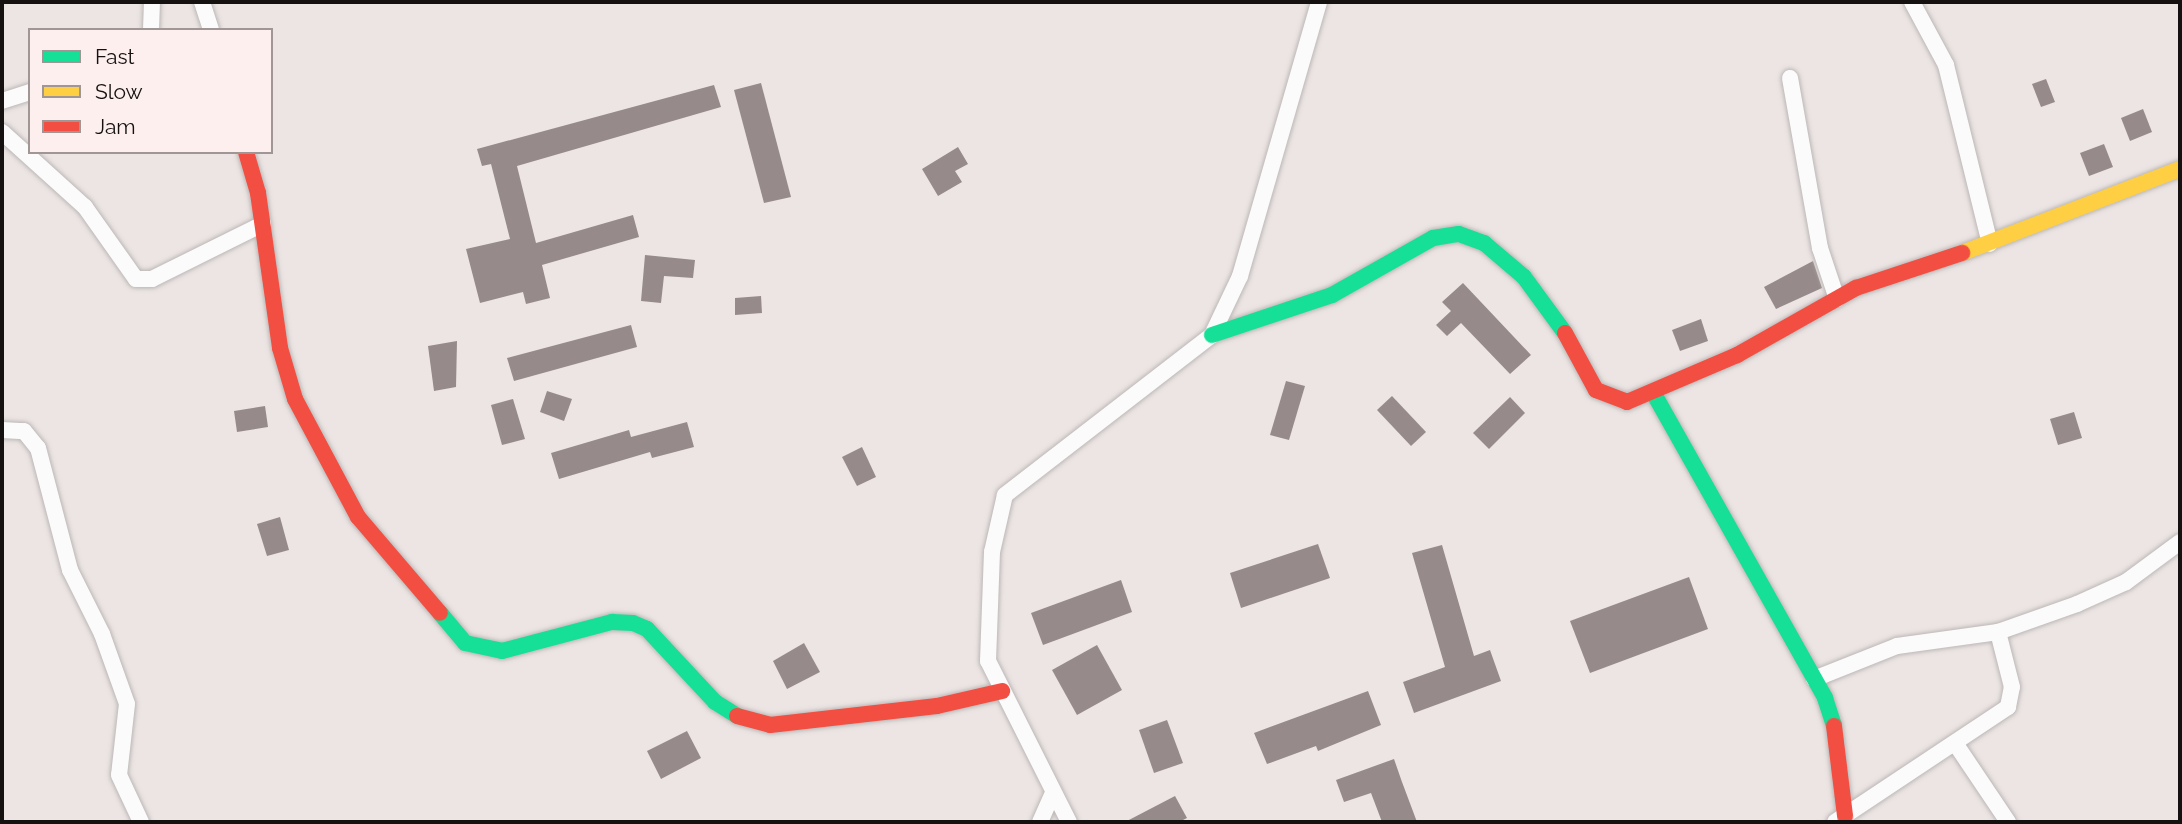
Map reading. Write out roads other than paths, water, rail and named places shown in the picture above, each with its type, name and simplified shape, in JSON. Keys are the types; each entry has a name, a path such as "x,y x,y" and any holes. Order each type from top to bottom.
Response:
{"street":[{"path":"151,28 152,2"},
{"path":"202,2 210,28"},
{"path":"1212,335 1240,276 1319,2"},
{"path":"1912,2 1946,65 1990,244"},
{"path":"1790,78 1820,248 1837,299"},
{"path":"2,101 28,93"},
{"path":"2,132 85,207 136,279 152,279 263,224"},
{"path":"246,154 263,224 280,348 295,399 358,517 465,643 502,651 612,622 633,623 647,629 715,702 736,716 770,725 937,706 1002,691"},
{"path":"1069,822 1052,793 988,661 992,552 1005,495 1212,335 1332,295 1433,239 1459,234 1484,243 1524,277 1596,390 1627,402 1654,394 1837,299 1990,244 2180,169"},
{"path":"1654,394 1814,680 1840,746 1841,819"},
{"path":"2,430 24,431 38,448 70,569 103,634 127,704 119,775 141,822"},
{"path":"1814,680 1896,646 1998,632 2126,582 2180,542"},
{"path":"1841,819 1957,746 2008,707 2012,687 1998,632"},
{"path":"1957,746 2008,822"},
{"path":"1040,822 1052,793"}]}
